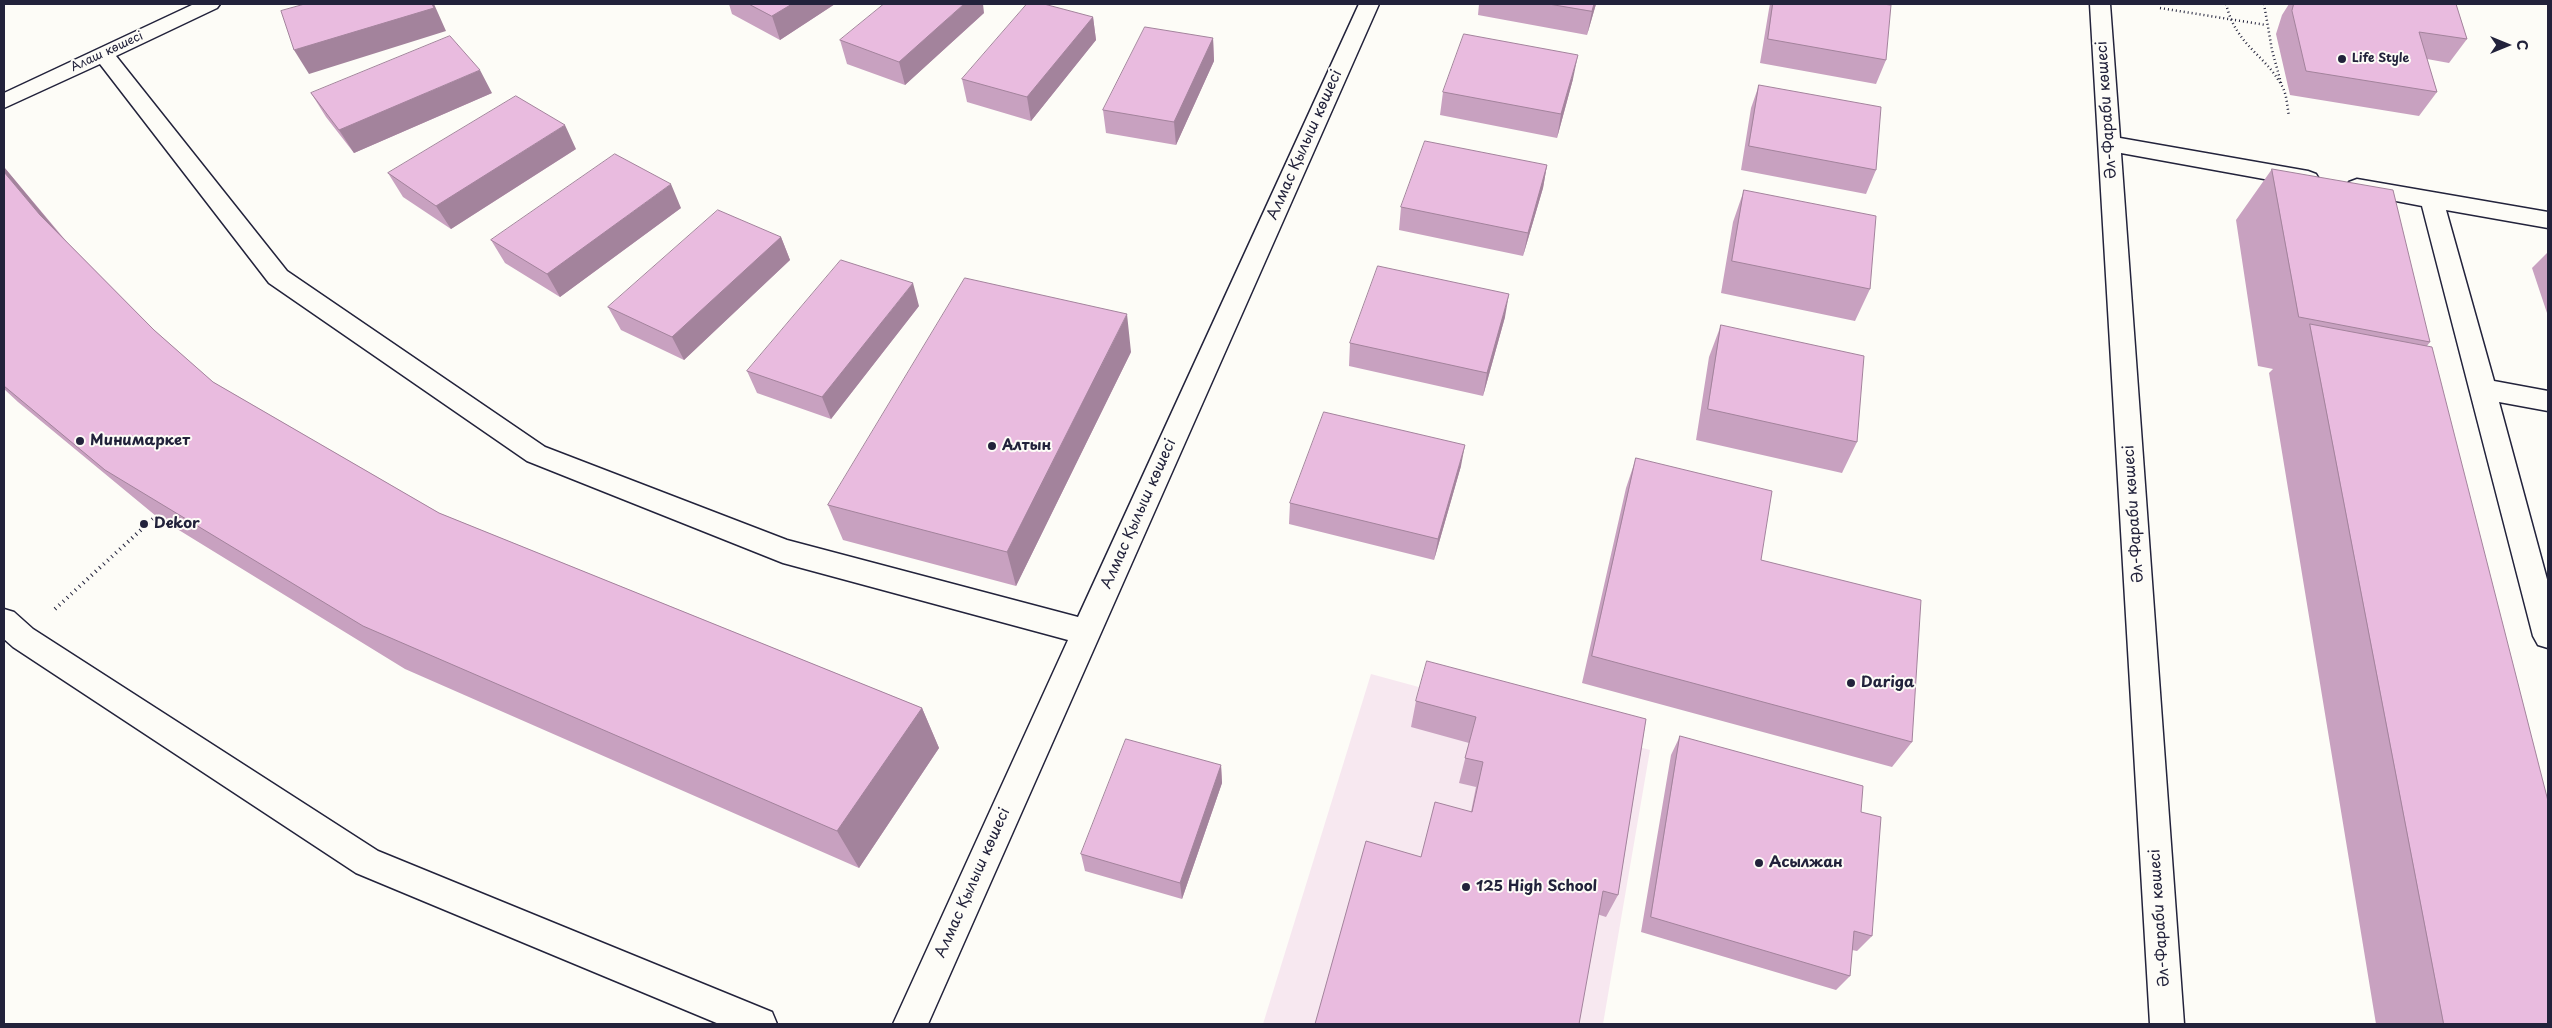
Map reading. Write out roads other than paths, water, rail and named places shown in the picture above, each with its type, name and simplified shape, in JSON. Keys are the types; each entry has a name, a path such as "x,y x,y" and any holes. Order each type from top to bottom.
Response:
{"street":[{"name":"Алаш көшесі","path":"4,101 210,4"},
{"name":"Алмас Қылыш көшесі","path":"910,1024 1368,4"},
{"name":"Әл-Фараби көшесі","path":"2100,4 2167,1024"},
{"path":"103,54 278,277 536,454 783,551 1086,632"},
{"path":"2110,144 2548,220"},
{"path":"2432,200 2548,636"},
{"path":"2483,389 2548,401"},
{"path":"13,629 367,862 760,1024"}],"place":[{"name":"Life Style","path":"2342,59"},
{"name":"Минимаркет","path":"80,441"},
{"name":"Алтын","path":"992,446"},
{"name":"Dekor","path":"144,524"},
{"name":"Dariga","path":"1851,683"},
{"name":"Асылжан","path":"1759,863"},
{"name":"125 High School","path":"1466,887"}]}
